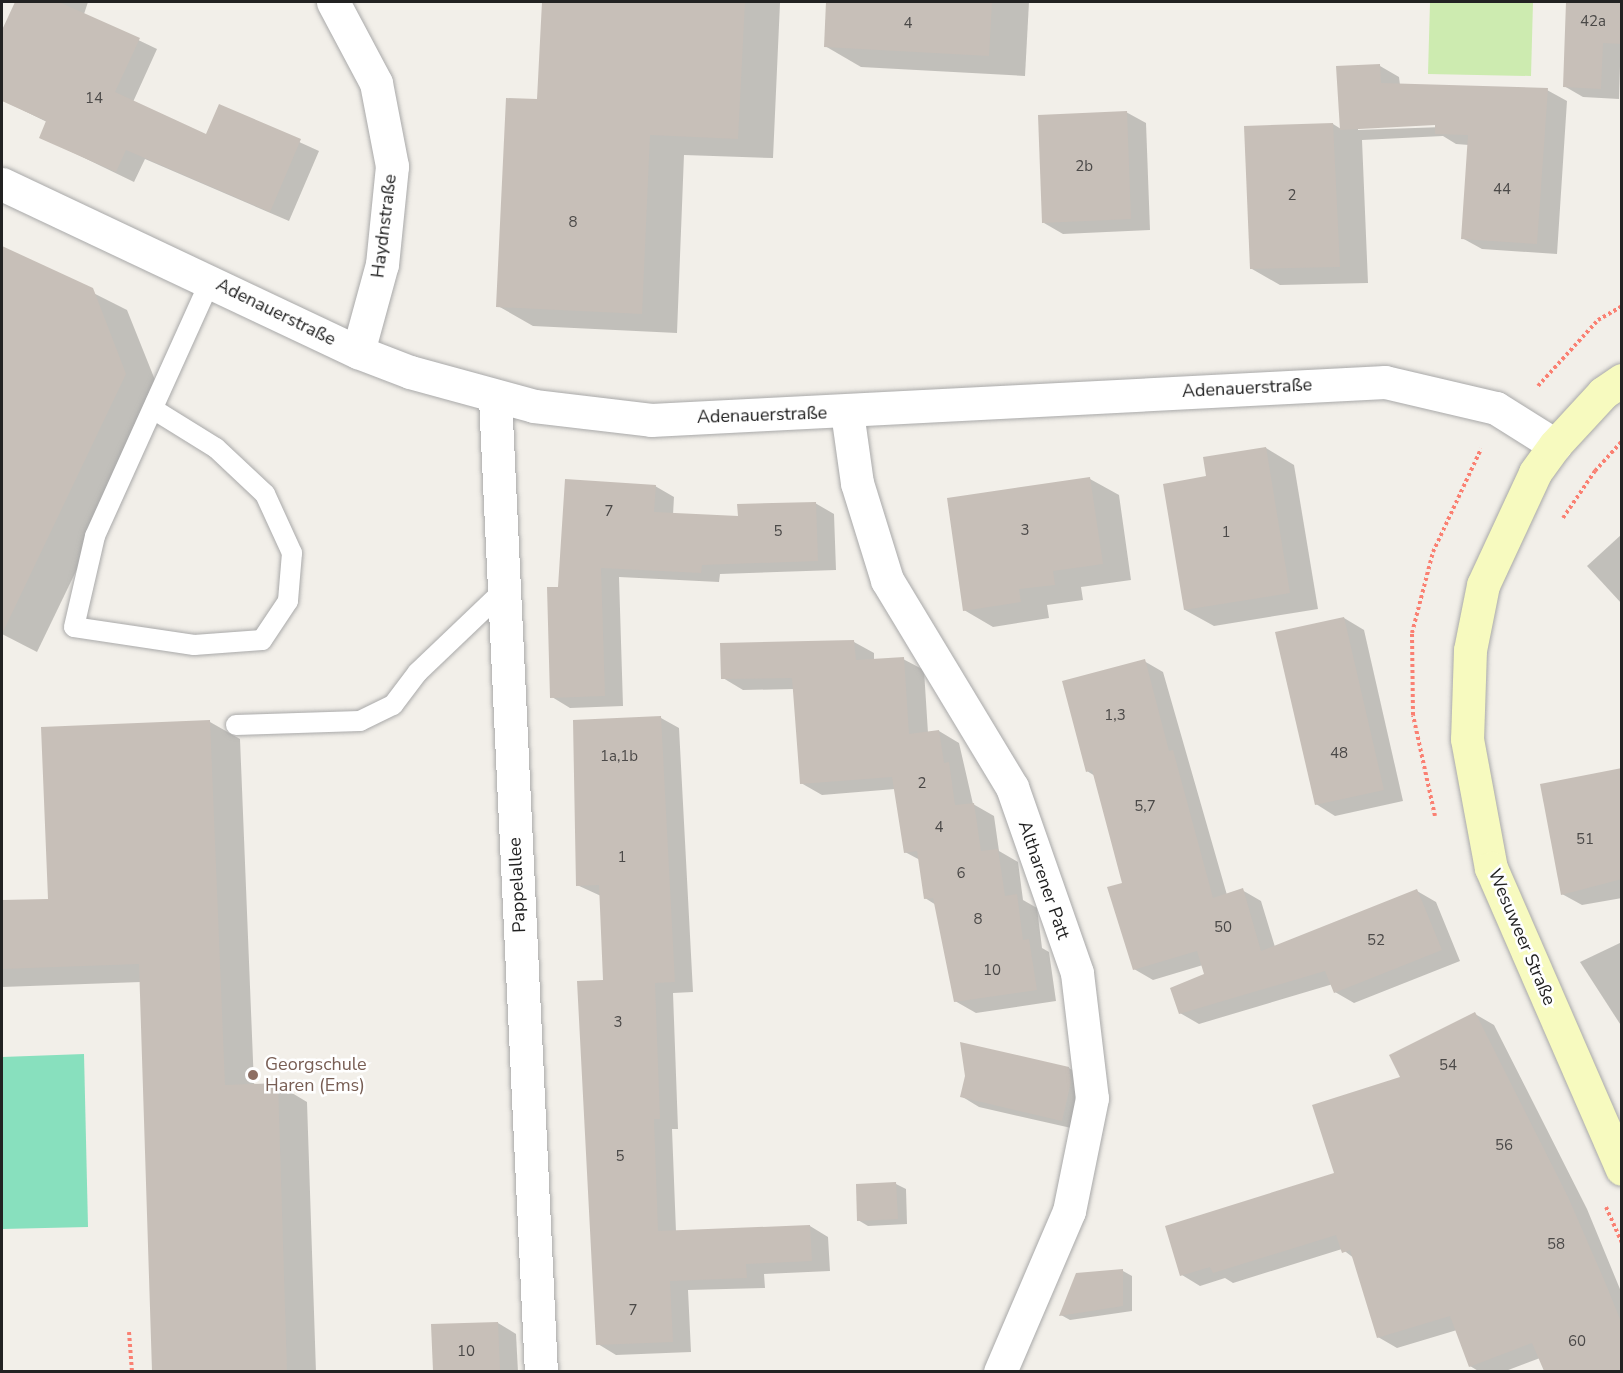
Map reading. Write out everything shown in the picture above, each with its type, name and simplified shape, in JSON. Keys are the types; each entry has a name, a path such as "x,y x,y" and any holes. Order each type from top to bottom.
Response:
{"main road":[{"name":"Wesuweer Straße","path":"1622,380 1603,393 1555,445 1534,474 1483,585 1470,650 1467,738 1491,868 1622,1169"}],"street":[{"name":"Haydnstraße","path":"333,2 376,83 392,166 382,264 358,352"},
{"name":"Adenauerstraße","path":"2,184 358,352 410,372 495,398 651,420 848,412 1385,382 1496,408 1555,445"},
{"name":"Pappelallee","path":"495,398 502,592 541,1371"},
{"name":"Altharener Patt","path":"848,412 857,483 887,580 1012,788 1077,973 1092,1098 1069,1211 1000,1371"}],"lane":[{"path":"153,409 216,448 265,494 292,553 288,601 262,640 194,645 74,627 95,536 210,281"},
{"path":"237,725 360,721 393,705 418,672 502,592"}],"path":[{"path":"1557,527 1595,471 1622,441"},
{"path":"129,1332 132,1371"}],"green space":[{"path":"1430,2 1533,2 1531,76 1428,74"},
{"path":"84,1054 88,1227 2,1229 2,1057"}],"building":[{"path":"15,2 59,2 140,38 115,92 206,134 219,104 301,139 270,212 126,150 116,172 39,138 46,121 2,101 2,30"},
{"path":"542,2 745,2 738,139 650,135 642,314 496,307 506,98 537,99"},
{"path":"826,2 992,2 989,56 824,47"},
{"path":"1566,2 1622,2 1622,44 1603,43 1601,89 1563,87"},
{"path":"1380,64 1381,83 1548,88 1537,244 1461,239 1468,135 1435,134 1435,125 1340,130 1336,66"},
{"path":"1127,111 1131,219 1042,223 1038,115"},
{"path":"1333,123 1340,267 1250,269 1244,126"},
{"path":"2,246 93,288 126,374 2,634"},
{"path":"1266,447 1290,593 1184,610 1163,484 1206,476 1203,457"},
{"path":"1090,477 1103,564 1053,571 1055,585 1019,589 1021,602 963,611 947,498"},
{"path":"565,479 656,485 654,512 738,516 737,504 816,502 818,561 702,565 701,573 601,568 605,696 550,698 547,587 558,587"},
{"path":"1344,617 1384,790 1315,805 1275,632"},
{"path":"854,640 856,660 904,657 909,734 939,730 944,763 949,762 955,805 974,803 981,851 998,849 1005,896 1017,894 1023,940 1029,939 1037,990 954,1002 933,898 924,899 917,851 904,853 892,777 800,784 792,678 721,679 720,643"},
{"path":"1145,659 1169,751 1173,750 1213,898 1243,888 1261,951 1417,889 1442,950 1334,993 1325,971 1179,1014 1170,988 1204,974 1197,951 1133,970 1107,887 1122,883 1092,770 1086,772 1062,681"},
{"path":"661,716 675,982 655,983 660,1119 654,1119 658,1231 810,1225 812,1261 746,1264 747,1278 670,1281 673,1342 596,1345 577,981 603,980 599,885 576,886 573,720"},
{"path":"210,720 225,1085 278,1083 287,1371 152,1371 139,964 2,969 2,900 48,899 41,727"},
{"path":"1622,768 1622,879 1561,895 1540,784"},
{"path":"1475,1012 1568,1197 1605,1282 1622,1324 1622,1371 1544,1371 1532,1343 1469,1367 1450,1316 1377,1338 1350,1250 1342,1253 1336,1235 1213,1273 1210,1267 1180,1276 1165,1226 1334,1173 1312,1105 1400,1077 1389,1055"},
{"path":"960,1042 1069,1067 1071,1082 1062,1121 960,1097 965,1076"},
{"path":"896,1182 898,1219 857,1221 856,1184"},
{"path":"1123,1269 1123,1306 1059,1316 1076,1273"},
{"path":"498,1322 500,1371 433,1371 431,1324"}],"place":[{"name":"Georgschule Haren (Ems)","path":"253,1075"}]}
